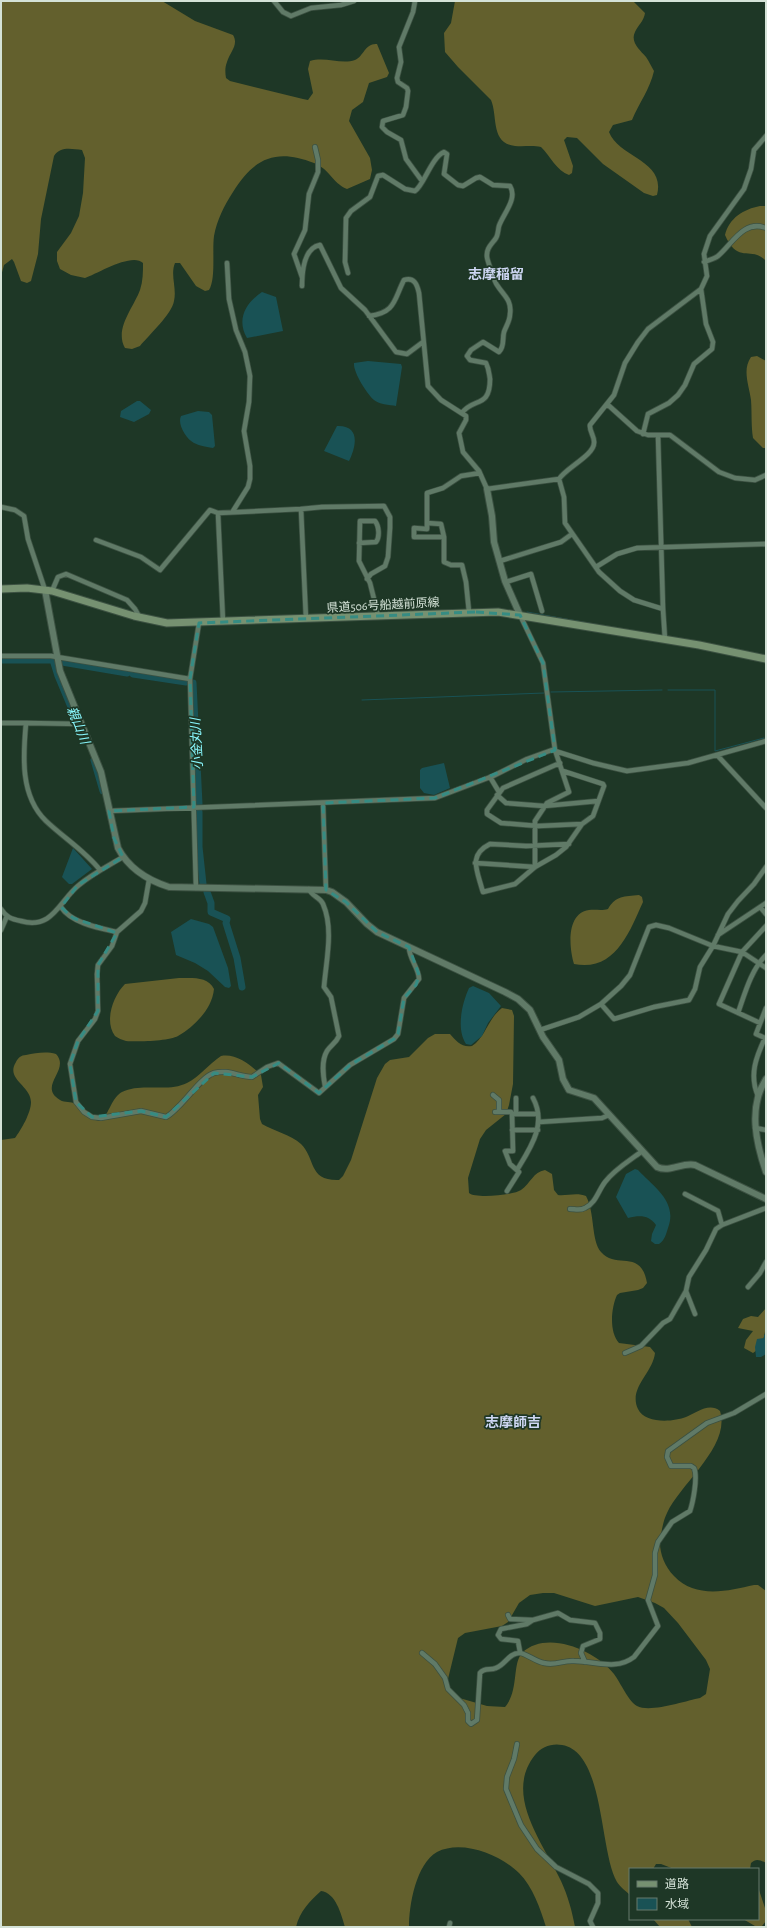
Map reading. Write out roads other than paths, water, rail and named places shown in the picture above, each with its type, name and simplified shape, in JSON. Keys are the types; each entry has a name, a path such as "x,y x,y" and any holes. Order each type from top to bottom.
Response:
{"main road":[{"name":"県道506号船越前原線","path":"1,589 48,590 140,618 167,623 498,612 699,645 766,659"}],"street":[{"path":"274,1 283,12 291,16 311,8 341,5 354,1"},
{"path":"415,1 413,12 399,47 400,62 397,78 398,82 407,88 408,91 406,106 402,115 383,121 382,127 387,132 401,140 406,159 422,181"},
{"path":"487,489 548,482 559,479 564,471 585,456 593,447 594,439 590,425 614,395 628,358 638,342 648,329 701,288 707,276 704,262 705,249 710,236 744,189 751,169 754,150 766,136"},
{"path":"302,277 294,254 306,230 309,194 318,172 318,160 315,147"},
{"path":"348,273 345,262 345,224 348,214 368,200 376,180 381,175 405,189 412,191 417,190 439,156 444,152 447,154 444,174 458,185 464,186 480,177 493,185 508,185 512,190 509,206 496,238 488,249 486,257 494,281 508,299 510,318 504,332 503,347 499,352 483,342 476,345 468,356 470,360 486,364 489,370 490,384 485,398 479,403 468,407 462,413"},
{"path":"704,262 718,256 743,231 753,226 766,228"},
{"path":"302,286 302,277 308,251 314,246 320,244 341,288 356,301 369,316 396,352 408,354 423,342"},
{"path":"227,263 229,299 236,330 245,352 250,376 249,402 244,431 250,466 250,479 248,487 233,511"},
{"path":"369,316 381,315 386,311 399,295 404,280 411,279 416,283 419,293 427,381 430,390 446,404 466,416 466,420 459,433 463,452 480,473 487,489 492,516 494,542 506,582 543,664 555,750 569,792 552,800 544,806 535,825 535,867"},
{"path":"643,434 648,414 669,403 678,396 685,385 694,364 712,349 713,342 705,320 701,288"},
{"path":"607,404 632,427 643,434 670,435 712,467 728,475 755,480 766,475"},
{"path":"658,435 665,640"},
{"path":"444,537 414,537 414,528 427,529 428,493 443,488 461,476 480,473"},
{"path":"559,479 564,497 565,523 596,568 607,580 634,600 663,609"},
{"path":"96,540 141,557 160,570 210,510 218,512 322,507 384,506 390,517 388,557 385,566 371,574 367,579"},
{"path":"1,507 15,510 24,516 28,538 48,590 60,671 79,724 101,772 114,838 123,857 135,870 149,880 169,887 309,889 326,890 332,892 346,902 367,924 378,932 518,999 530,1010 543,1037 559,1060 566,1086 574,1092 594,1098 641,1152 660,1169 667,1170 690,1164 695,1165 766,1199"},
{"path":"301,509 306,619"},
{"path":"218,512 223,622"},
{"path":"359,542 376,542 379,539 378,524 375,521 360,521 359,542 360,561 378,615"},
{"path":"427,524 441,524 444,537 444,562 451,565 462,565 466,582 468,612"},
{"path":"500,561 556,544 572,534"},
{"path":"596,568 617,554 630,549 766,544"},
{"path":"48,590 58,577 66,574 127,600 135,609 140,618"},
{"path":"506,582 530,574 542,611"},
{"path":"196,888 190,679 199,623"},
{"path":"1,656 51,656 190,679"},
{"path":"1,723 79,724"},
{"path":"26,723 24,774 35,806 47,822 78,847 100,870"},
{"path":"109,810 435,798 490,777 526,759 555,750 593,763 627,770 668,766 717,755 766,741"},
{"path":"717,755 766,808"},
{"path":"560,763 503,788 487,810 487,814 501,823 535,825 582,824"},
{"path":"563,771 603,784 604,786 593,816 582,824 569,844 556,855 535,867 515,884 483,892 475,863 479,851 490,844 536,846 569,844"},
{"path":"490,777 498,794 506,803 544,806 598,801"},
{"path":"323,803 326,890"},
{"path":"1,909 12,919 32,923 48,918 61,907 67,897 78,885 123,857"},
{"path":"475,863 535,867"},
{"path":"601,1004 614,1019 654,1007 686,1002 692,997 699,970 733,907 754,884 766,867"},
{"path":"149,880 145,903 141,911 117,932 112,946 98,965 98,1011 95,1019 76,1045 70,1064 76,1102 84,1112 92,1117 101,1118 141,1111 166,1117 214,1073 224,1072 252,1077 267,1067 278,1063 319,1093 350,1065 375,1052 394,1039 398,1034 404,998 419,979 419,975 410,957 409,947"},
{"path":"309,889 310,893 320,899 327,917 328,938 324,987 331,997 339,1036 337,1042 327,1051 323,1067 326,1086"},
{"path":"718,935 761,908 766,903"},
{"path":"61,907 64,912 73,918 117,932"},
{"path":"761,908 766,914"},
{"path":"1,930 7,916"},
{"path":"540,1030 579,1017 601,1004 621,986 630,975 649,927 656,926 668,928 713,946 742,952 766,968"},
{"path":"760,1023 720,1004 742,952 766,926"},
{"path":"738,1013 759,962 766,955"},
{"path":"758,1096 754,1082 754,1067 764,1038 756,1034 766,1008"},
{"path":"766,1079 758,1096 755,1128 758,1148 766,1172"},
{"path":"493,1095 499,1100 497,1112 538,1114"},
{"path":"516,1098 512,1130 512,1151 505,1151 510,1164 517,1170"},
{"path":"507,1192 516,1179 519,1172 517,1170 538,1130 538,1114 533,1098"},
{"path":"539,1122 602,1118 609,1115"},
{"path":"755,1128 766,1130"},
{"path":"512,1130 538,1130"},
{"path":"570,1209 584,1209 590,1205 606,1181 619,1168 641,1152"},
{"path":"685,1194 718,1211 722,1224"},
{"path":"625,1353 641,1346 663,1323 670,1319 686,1291 689,1277 706,1250 716,1229 722,1224 766,1208"},
{"path":"748,1287 760,1273 766,1262"},
{"path":"686,1291 695,1314"},
{"path":"585,1662 581,1653 583,1646 600,1639 600,1633 595,1623 570,1620 558,1613 533,1620 527,1624 501,1629 498,1635 500,1639 518,1641 520,1652 535,1661 546,1664 560,1664 574,1661 612,1665 629,1661 634,1657 658,1626 648,1600 655,1575 655,1553 658,1542 672,1522 690,1511 696,1476 695,1471 691,1466 671,1466 667,1457 668,1451 707,1423 734,1413 766,1394"},
{"path":"508,1615 510,1619 533,1620"},
{"path":"422,1653 435,1664 445,1678 448,1689 464,1705 468,1713 468,1721 471,1724 477,1720 480,1673 484,1669 496,1668 512,1655 520,1652"},
{"path":"517,1744 514,1759 507,1777 506,1789 521,1825 537,1849 556,1867 589,1884 598,1893 598,1903 590,1921 592,1927"}],"water":[{"path":"262,292 276,297 283,331 247,338 242,324 244,312 251,301"},
{"path":"368,361 401,364 402,367 396,406 376,401 364,388 354,367 354,363"},
{"path":"137,401 140,401 151,410 149,414 134,422 120,417 121,411"},
{"path":"198,411 209,412 212,415 215,446 213,448 194,443 185,435 181,427 181,416"},
{"path":"337,426 350,429 355,438 355,444 349,461 324,451"},
{"path":"444,763 450,788 434,795 424,793 420,788 420,770 422,768"},
{"path":"73,848 92,869 72,884 69,884 62,877"},
{"path":"191,919 209,924 213,927 228,968 231,986 229,988 225,987 208,971 195,963 176,955 171,932"},
{"path":"473,986 489,993 501,1006 488,1023 482,1036 471,1045 466,1044 463,1038 461,1031 461,1016 464,1001 469,988"},
{"path":"635,1169 638,1170 663,1196 670,1210 670,1219 667,1232 664,1239 659,1244 655,1244 651,1241 656,1225 650,1219 644,1217 636,1216 628,1218 616,1197 626,1174"},
{"path":"766,1334 766,1354 761,1357 756,1357 755,1347 757,1339 764,1338 764,1335"}],"waterway":[{"path":"527,612 621,629"},
{"name":"親山川","path":"1,660 53,660 58,676 81,731"},
{"name":"小金丸川","path":"62,662 127,673"},
{"name":"小金丸川","path":"133,674 186,682"},
{"name":"小金丸川","path":"193,683 199,804"},
{"path":"551,692 662,690"},
{"path":"668,690 715,690 715,751 764,738"},
{"path":"362,700 544,693"},
{"name":"親山川","path":"94,760 103,791"},
{"name":"小金丸川","path":"199,812 199,847 203,884"},
{"name":"小金丸川","path":"207,892 211,903 211,912 227,919 226,923 237,958 242,987"}],"district":[{"name":"志摩稲留","path":"496,274"},
{"name":"志摩師吉","path":"513,1422"}]}
